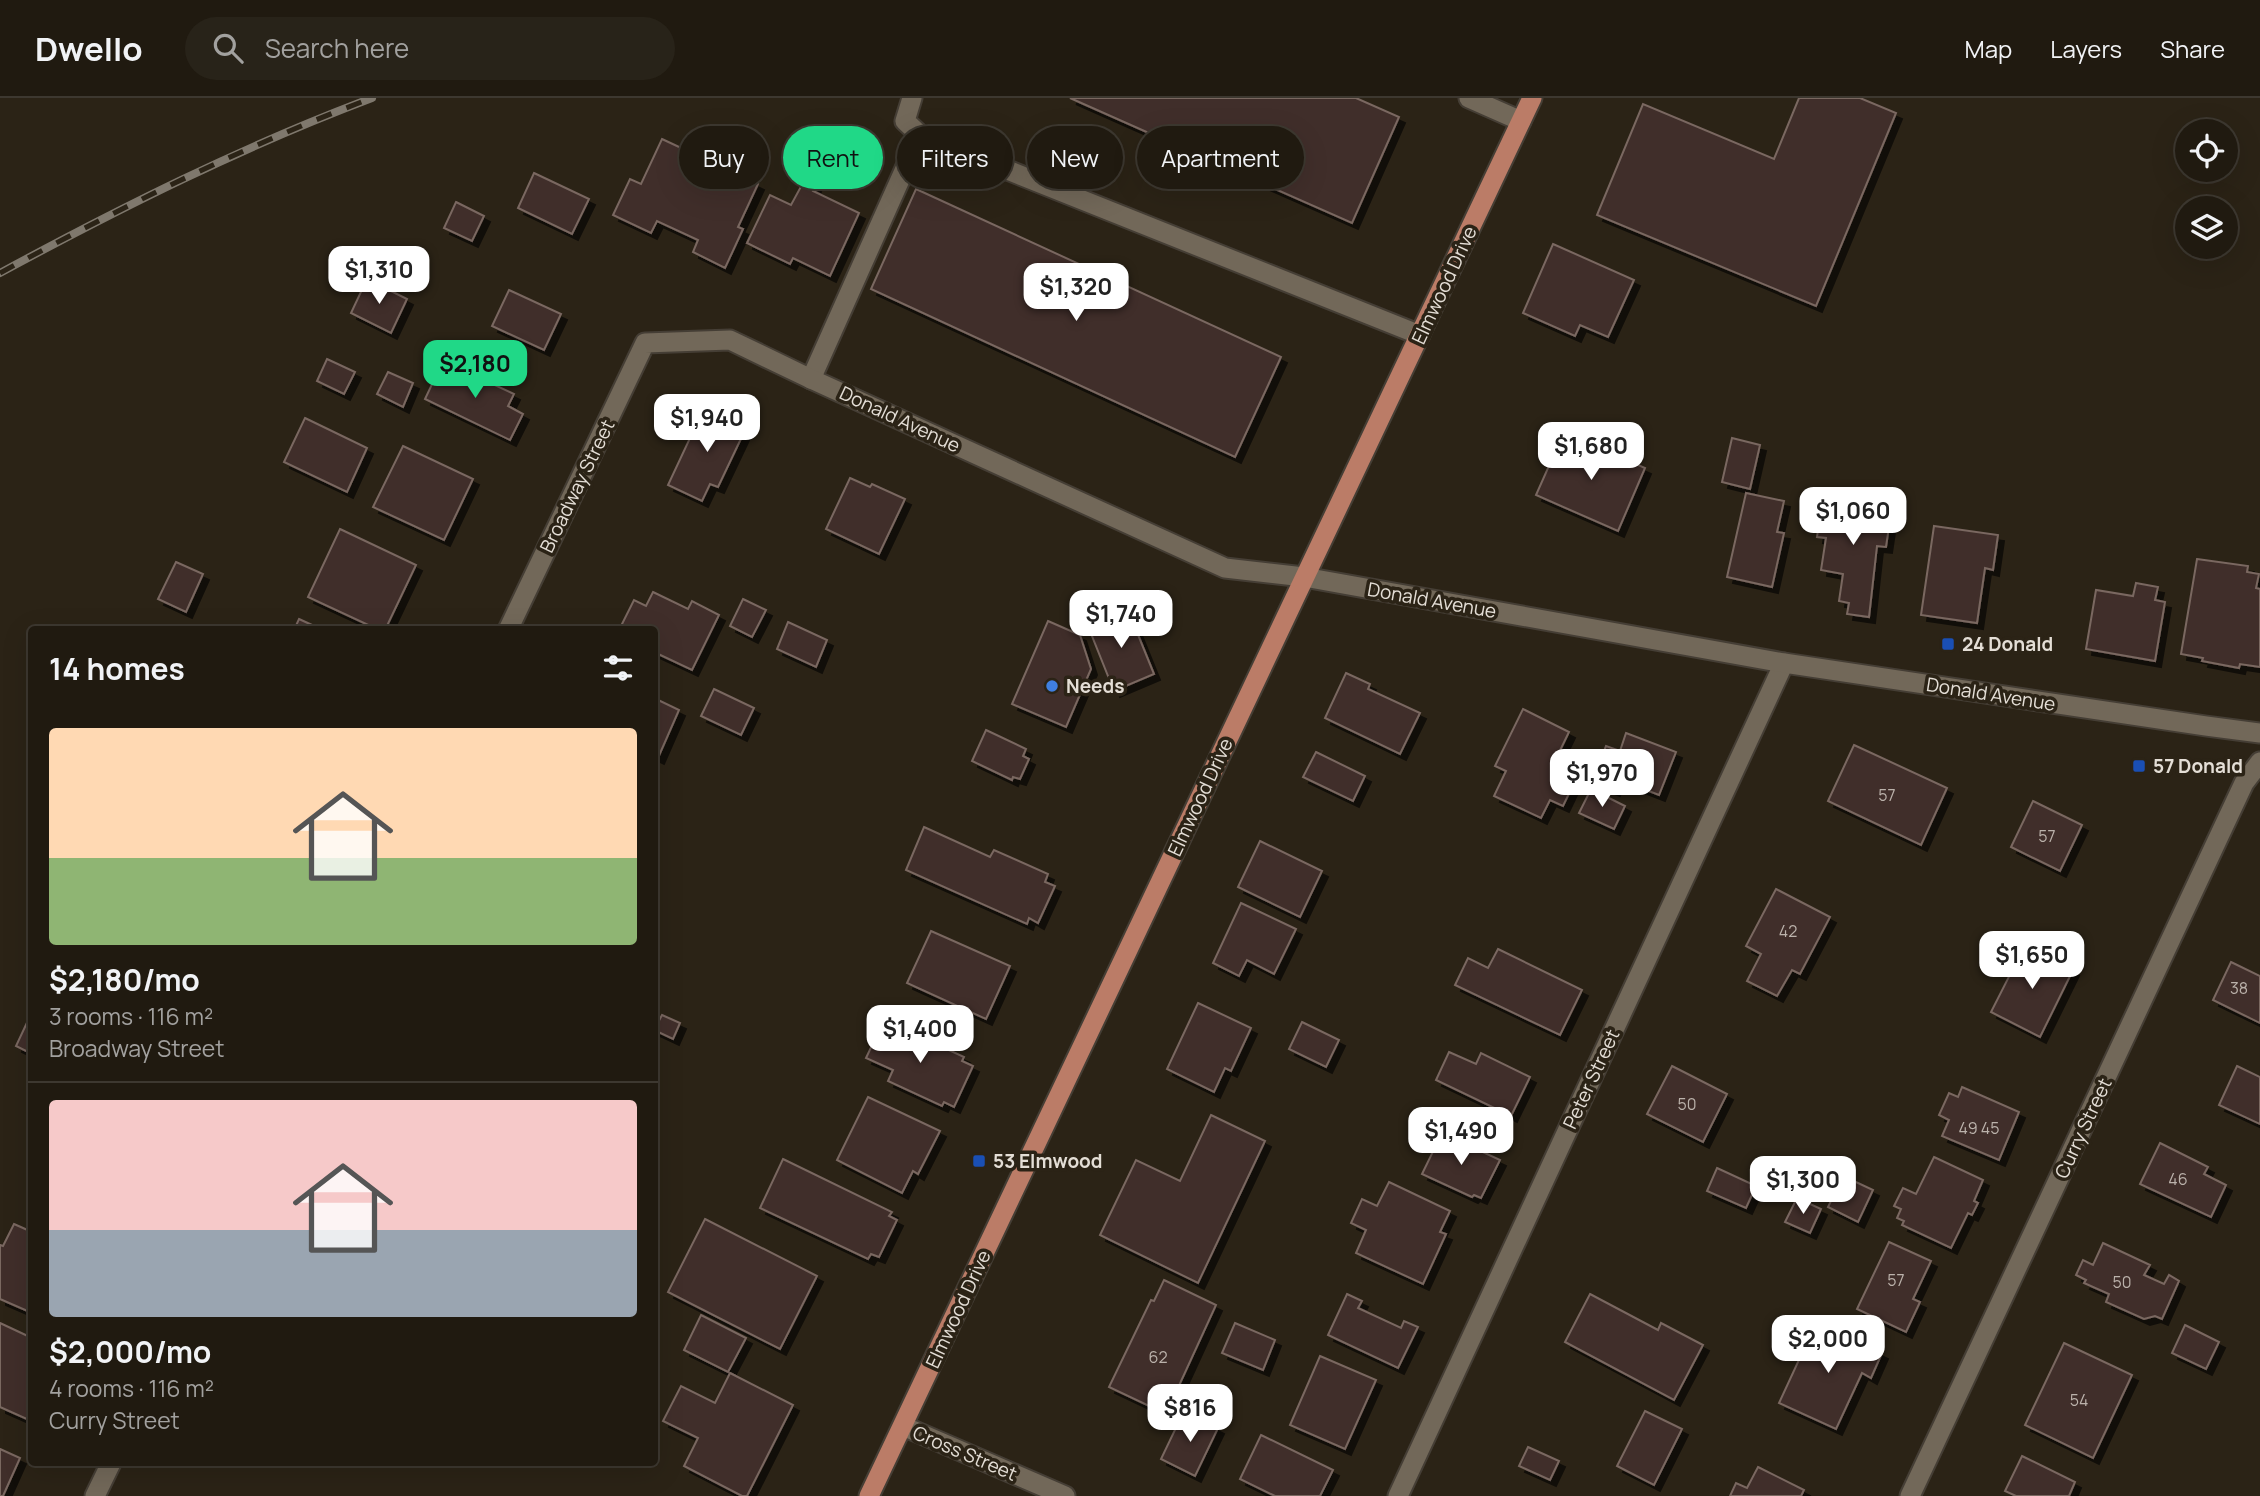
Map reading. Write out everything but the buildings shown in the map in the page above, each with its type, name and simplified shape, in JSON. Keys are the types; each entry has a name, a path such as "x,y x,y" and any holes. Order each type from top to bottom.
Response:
{"main road":[{"name":"Elmwood Drive","path":"869,1496 1532,98"}],"street":[{"path":"910,126 905,121 912,98"},
{"path":"1469,98 1521,121"},
{"path":"1013,172 1420,334"},
{"path":"811,379 897,186"},
{"name":"Donald Avenue","path":"645,343 730,340 1225,568 1304,577 1784,663 2260,733"},
{"name":"Broadway Street","path":"511,626 645,343"},
{"name":"Peter Street","path":"1398,1496 1784,663"},
{"name":"Curry Street","path":"1910,1496 2244,783 2260,762"},
{"name":"Cross Street","path":"903,1426 1065,1496"},
{"path":"95,1496 110,1466"}],"railway":[{"path":"0,273 183,179 277,136 372,98"}],"place":[{"name":"24 Donald","path":"1948,644"},
{"name":"Needs","path":"1052,686"},
{"name":"57 Donald","path":"2139,766"},
{"name":"53 Elmwood","path":"979,1161"}]}
